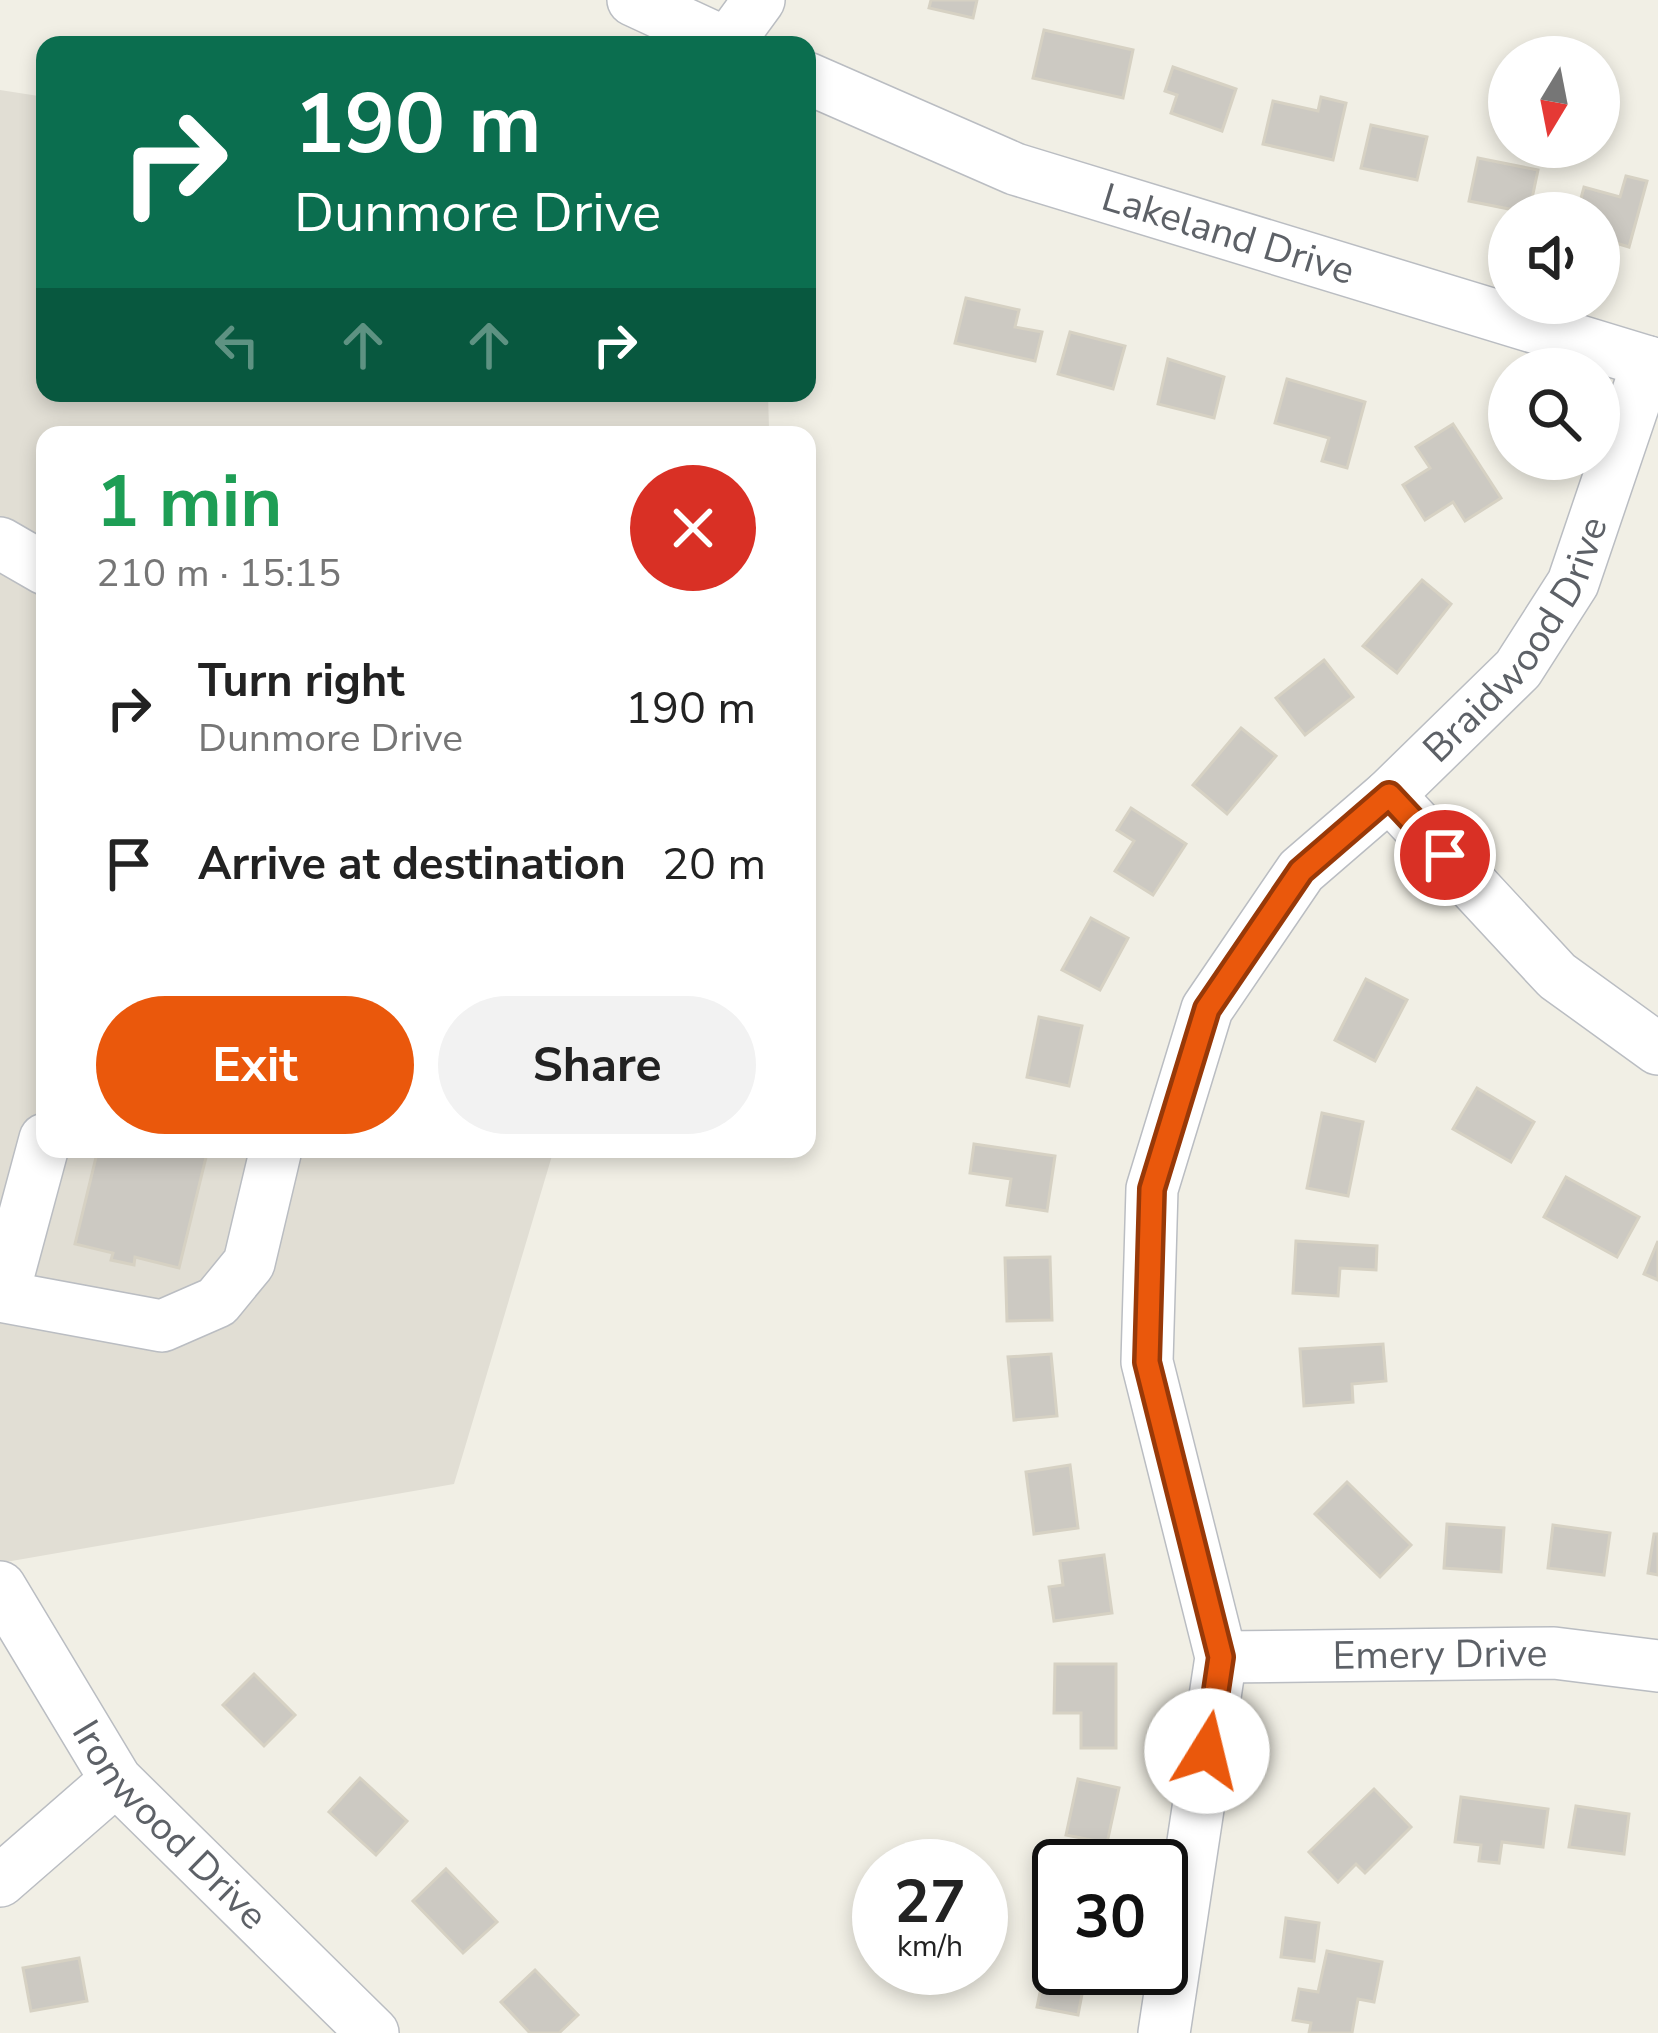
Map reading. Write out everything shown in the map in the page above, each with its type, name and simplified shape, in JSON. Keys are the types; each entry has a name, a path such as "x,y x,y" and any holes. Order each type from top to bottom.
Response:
{"street":[{"path":"633,0 712,36"},
{"path":"734,36 759,0"},
{"name":"Lakeland Drive","path":"816,83 1015,169 1653,364"},
{"name":"Braidwood Drive","path":"1164,2033 1221,1657 1147,1362 1152,1189 1207,1009 1301,871 1389,795 1518,670 1573,583 1653,364"},
{"path":"0,543 36,564"},
{"path":"1389,795 1556,976 1658,1048"},
{"path":"40,1158 1,1295 162,1326 217,1302 249,1263 274,1158"},
{"name":"Ironwood Drive","path":"0,1587 116,1780 373,2033"},
{"name":"Emery Drive","path":"1221,1657 1554,1653 1658,1666"},
{"path":"0,1881 116,1780"}],"shaded area":[{"path":"0,90 36,96 36,402 768,402 769,426 36,426 36,1158 551,1158 454,1484 0,1563"}],"building":[{"path":"931,0 977,0 973,18 929,8"},
{"path":"1044,30 1133,50 1123,98 1033,78"},
{"path":"1173,67 1236,89 1222,131 1171,113 1177,95 1165,91"},
{"path":"1321,97 1346,103 1333,160 1263,144 1273,101 1318,111"},
{"path":"1371,125 1427,137 1417,180 1361,168"},
{"path":"1478,158 1488,160 1488,168 1538,170 1533,192 1488,192 1488,205 1469,201"},
{"path":"1626,176 1647,181 1629,247 1620,244 1620,197"},
{"path":"966,298 1019,310 1015,327 1042,332 1035,361 955,343"},
{"path":"1070,332 1125,346 1113,389 1058,374"},
{"path":"1168,359 1224,377 1214,418 1158,404"},
{"path":"1287,379 1365,402 1347,468 1322,461 1329,438 1275,423"},
{"path":"1453,424 1501,498 1465,521 1453,502 1425,520 1403,485 1430,468 1416,447"},
{"path":"1422,580 1451,604 1397,673 1363,646"},
{"path":"1324,660 1353,697 1305,735 1276,698"},
{"path":"1241,728 1276,756 1227,814 1193,785"},
{"path":"1131,808 1186,844 1153,895 1115,871 1134,841 1117,830"},
{"path":"1091,918 1128,938 1100,990 1062,970"},
{"path":"1366,979 1407,1000 1375,1061 1335,1040"},
{"path":"1039,1017 1082,1026 1069,1086 1027,1077"},
{"path":"1477,1088 1534,1122 1511,1162 1453,1129"},
{"path":"1322,1113 1363,1122 1348,1196 1307,1188"},
{"path":"974,1144 1055,1156 1047,1211 1007,1205 1011,1179 970,1173"},
{"path":"96,1158 206,1158 179,1268 135,1257 134,1265 111,1260 113,1253 75,1244"},
{"path":"1566,1177 1639,1217 1617,1257 1544,1217"},
{"path":"1296,1241 1377,1246 1376,1270 1340,1268 1338,1296 1293,1293"},
{"path":"1658,1241 1658,1280 1644,1274"},
{"path":"1050,1257 1052,1320 1007,1321 1005,1258"},
{"path":"1383,1344 1386,1381 1352,1384 1353,1402 1304,1406 1300,1349"},
{"path":"1051,1354 1057,1416 1014,1420 1008,1357"},
{"path":"1070,1465 1078,1528 1034,1534 1026,1472"},
{"path":"1347,1482 1411,1545 1380,1577 1315,1514"},
{"path":"1447,1524 1504,1528 1501,1572 1444,1568"},
{"path":"1553,1525 1610,1533 1604,1575 1548,1568"},
{"path":"1654,1534 1658,1534 1658,1575 1648,1573"},
{"path":"1104,1555 1112,1613 1054,1621 1049,1587 1063,1585 1060,1561"},
{"path":"1055,1664 1116,1664 1116,1748 1081,1748 1081,1713 1054,1713"},
{"path":"254,1674 295,1715 264,1746 223,1705"},
{"path":"360,1778 407,1821 376,1855 329,1812"},
{"path":"1078,1779 1119,1788 1108,1839 1066,1835"},
{"path":"1374,1789 1411,1827 1365,1873 1356,1864 1338,1882 1309,1852"},
{"path":"1461,1797 1548,1809 1543,1847 1502,1842 1499,1863 1479,1861 1481,1845 1455,1842"},
{"path":"1576,1806 1629,1814 1624,1854 1569,1847"},
{"path":"446,1869 497,1922 463,1953 413,1901"},
{"path":"1286,1918 1319,1923 1314,1961 1281,1957"},
{"path":"1327,1951 1382,1962 1374,2002 1358,1999 1352,2033 1309,2033 1311,2023 1293,2020 1299,1989 1318,1992"},
{"path":"79,1958 87,2001 31,2011 23,1968"},
{"path":"535,1970 578,2015 559,2033 530,2033 501,2002"},
{"path":"1039,1995 1082,1995 1078,2015 1037,2007"}],"route":[{"path":"1207,1751 1221,1657 1147,1362 1152,1189 1207,1009 1301,871 1389,795 1445,855"}]}
